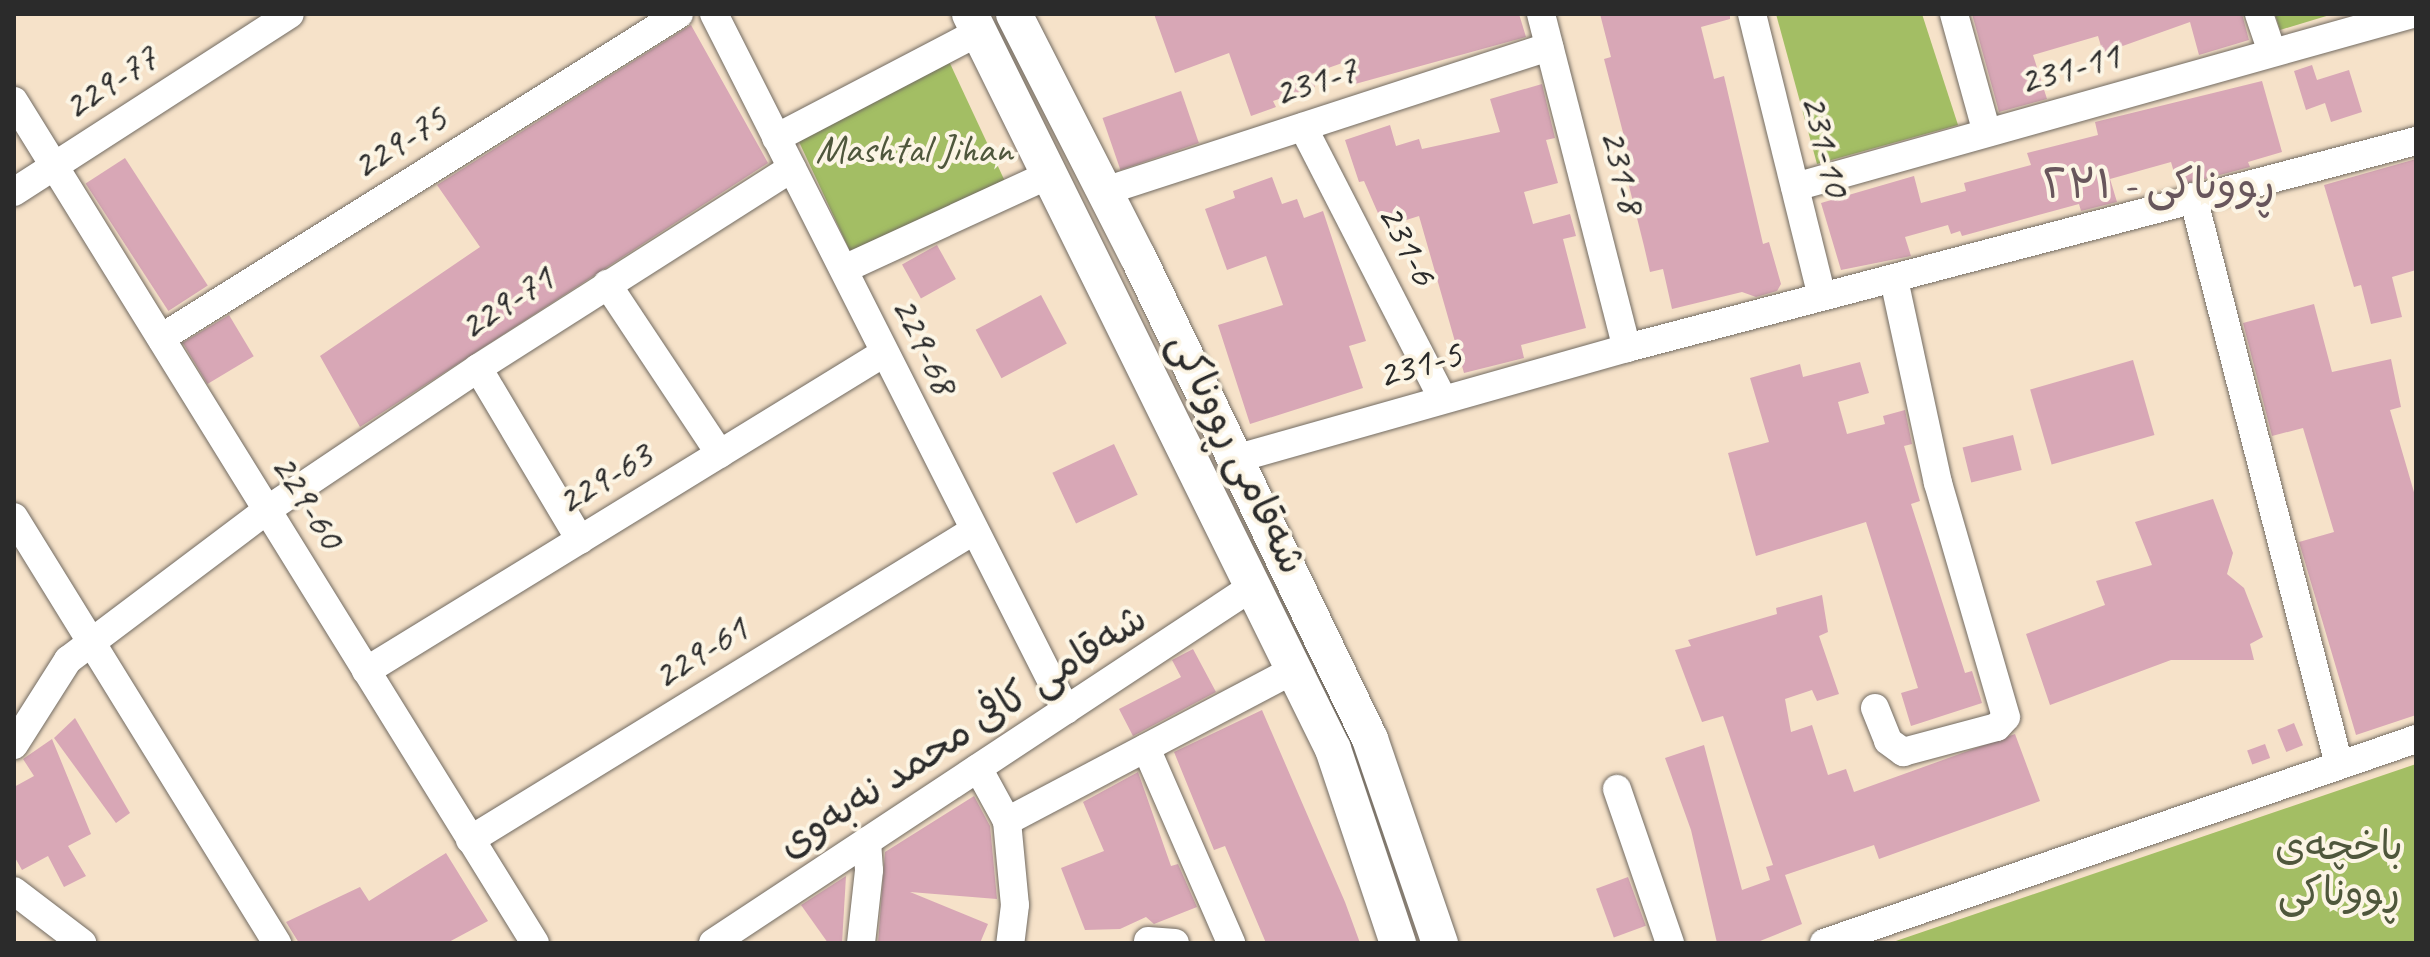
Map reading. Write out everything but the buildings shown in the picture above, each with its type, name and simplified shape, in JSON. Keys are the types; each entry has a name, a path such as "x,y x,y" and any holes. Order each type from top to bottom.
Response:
{"main road":[{"name":"شەقامی ڕووناکی","path":"1014,14 1105,191 1370,739 1440,943"},
{"name":"شەقامی ڕووناکی","path":"974,23 1255,585 1333,749 1398,943"},
{"path":"1370,855 1408,843"}],"street":[{"name":"229-77","path":"14,192 290,14"},
{"name":"229-75","path":"161,338 679,14"},
{"name":"229-68","path":"714,14 1066,710"},
{"name":"231-8","path":"1541,14 1627,348"},
{"name":"231-10","path":"1752,14 1822,296"},
{"path":"1954,14 1987,133"},
{"path":"2259,14 2272,52"},
{"name":"231-11","path":"1795,187 2412,14"},
{"path":"776,138 974,23"},
{"name":"231-7","path":"1105,191 1549,47"},
{"name":"229-60","path":"14,101 535,943"},
{"name":"231-6","path":"1303,127 1442,398"},
{"name":"231-5","path":"1235,459 1627,348 2193,197 2416,141"},
{"name":"229-71","path":"14,745 68,660 267,510 478,368 792,168"},
{"path":"844,269 1048,175"},
{"path":"2193,197 2339,765"},
{"path":"1875,708 1888,741 1903,752 1997,727 2006,717 1938,483 1894,279"},
{"path":"607,284 720,454"},
{"name":"229-63","path":"366,671 884,353"},
{"path":"478,368 580,540"},
{"path":"14,517 277,943"},
{"name":"229-61","path":"470,840 973,531"},
{"name":"شەقامی کافی محمد نەبەوی","path":"713,943 1255,585"},
{"path":"1007,821 1294,670"},
{"path":"1824,943 2416,739"},
{"path":"1146,748 1231,943"},
{"path":"978,768 1007,821 1015,905 1010,943"},
{"path":"1617,789 1670,943"},
{"path":"861,943 869,870 867,841"},
{"path":"14,891 82,943"}],"green space":[{"path":"1776,14 1922,14 1958,125 1817,164"},
{"path":"2275,14 2333,14 2280,30"},
{"name":"Mashtal Jihan","path":"947,57 1004,180 850,252 793,129"},
{"name":"باخچەی ڕووناکی","path":"2416,764 2416,943 1890,943"}],"district":[{"name":"ڕووناکی - ٢٣١","path":"2159,185"}]}
